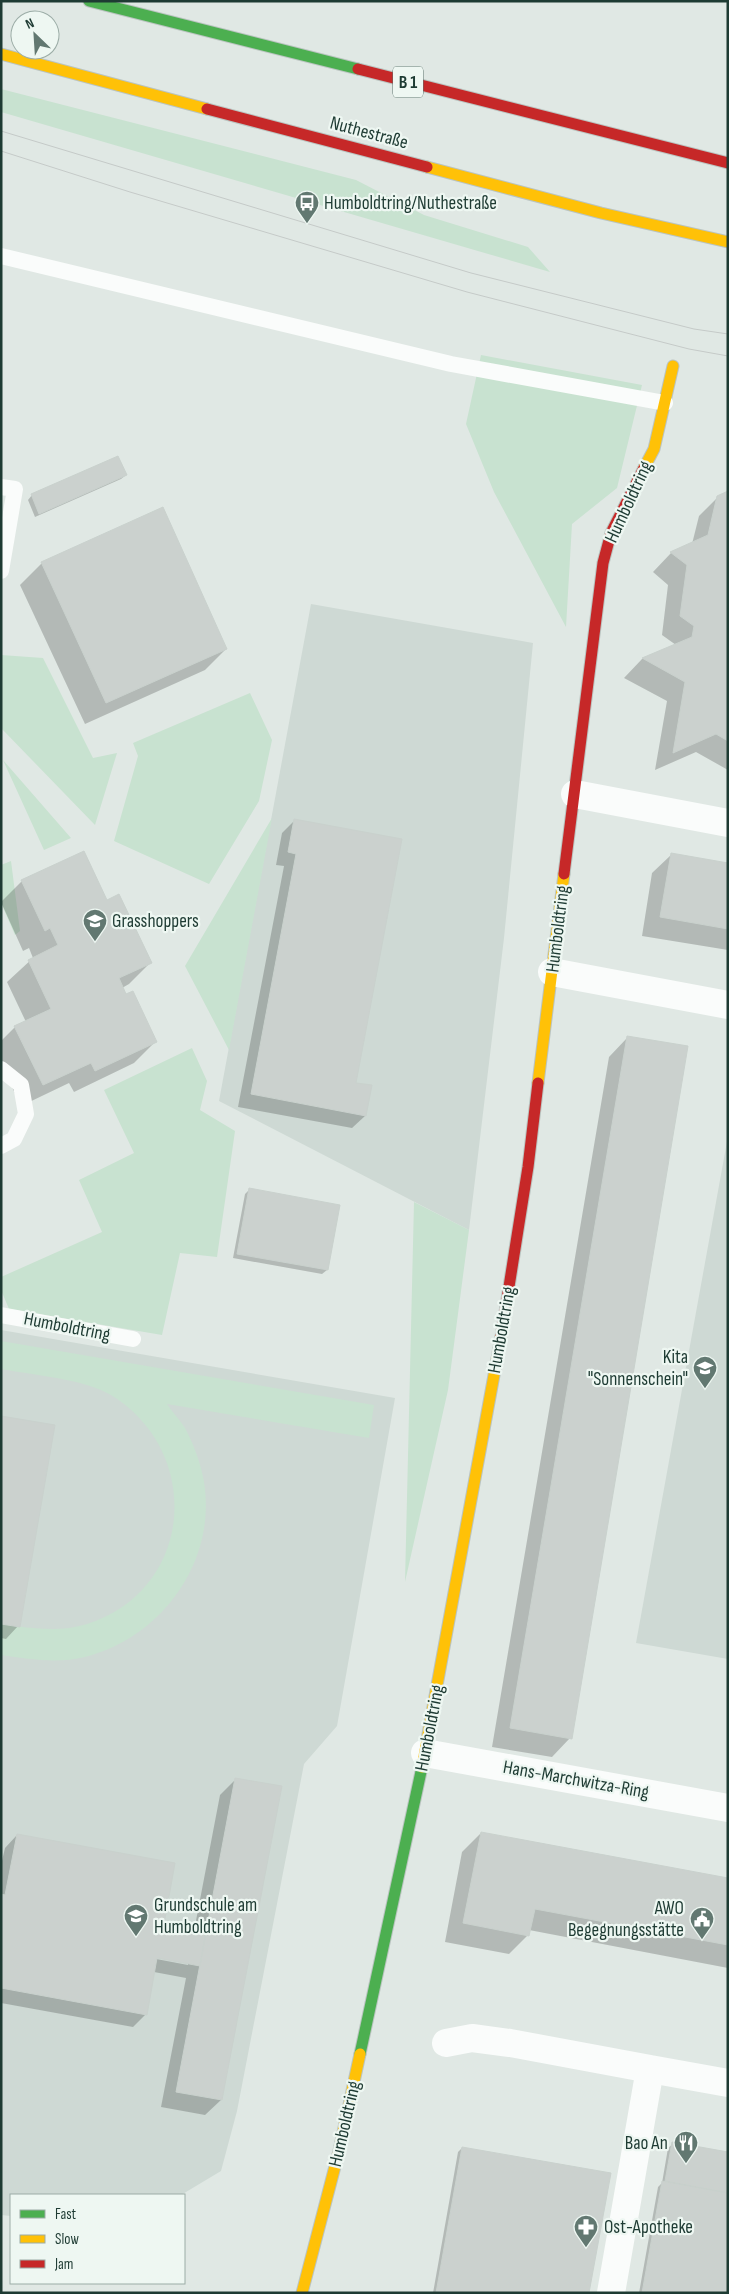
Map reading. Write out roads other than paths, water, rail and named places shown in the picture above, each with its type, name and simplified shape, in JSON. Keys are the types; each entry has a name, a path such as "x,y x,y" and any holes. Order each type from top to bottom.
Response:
{"main road":[{"name":"B 1","path":"89,1 728,163"},
{"name":"Nuthestraße","path":"1,54 601,213 728,242"},
{"name":"Humboldtring","path":"302,2293 348,2113 425,1753 504,1321 528,1167 603,563 611,533 654,449 673,366"}],"street":[{"path":"575,794 728,823"},
{"path":"552,972 728,1006"},
{"name":"Hans-Marchwitza-Ring","path":"425,1753 728,1808"},
{"path":"446,2043 472,2038 501,2042 728,2083"},
{"path":"611,2293 650,2070"}],"lane":[{"path":"1,256 451,364 665,403"},
{"path":"1,487 15,490 1,571"},
{"path":"1,1069 21,1085 26,1114 14,1139 1,1146"},
{"name":"Humboldtring","path":"1,1315 133,1339"}],"tram line":[{"path":"1,131 471,273 694,329 728,334"},
{"path":"1,151 130,192 467,292 689,349 728,356"}],"place":[{"name":"Humboldtring/Nuthestraße","path":"307,224"},
{"name":"Grasshoppers","path":"95,942"},
{"name":"Kita \"Sonnenschein\"","path":"705,1389"},
{"name":"Grundschule am Humboldtring","path":"136,1937"},
{"name":"AWO Begegnungsstätte","path":"702,1940"},
{"name":"Bao An","path":"686,2164"},
{"name":"Ost-Apotheke","path":"586,2248"}]}
